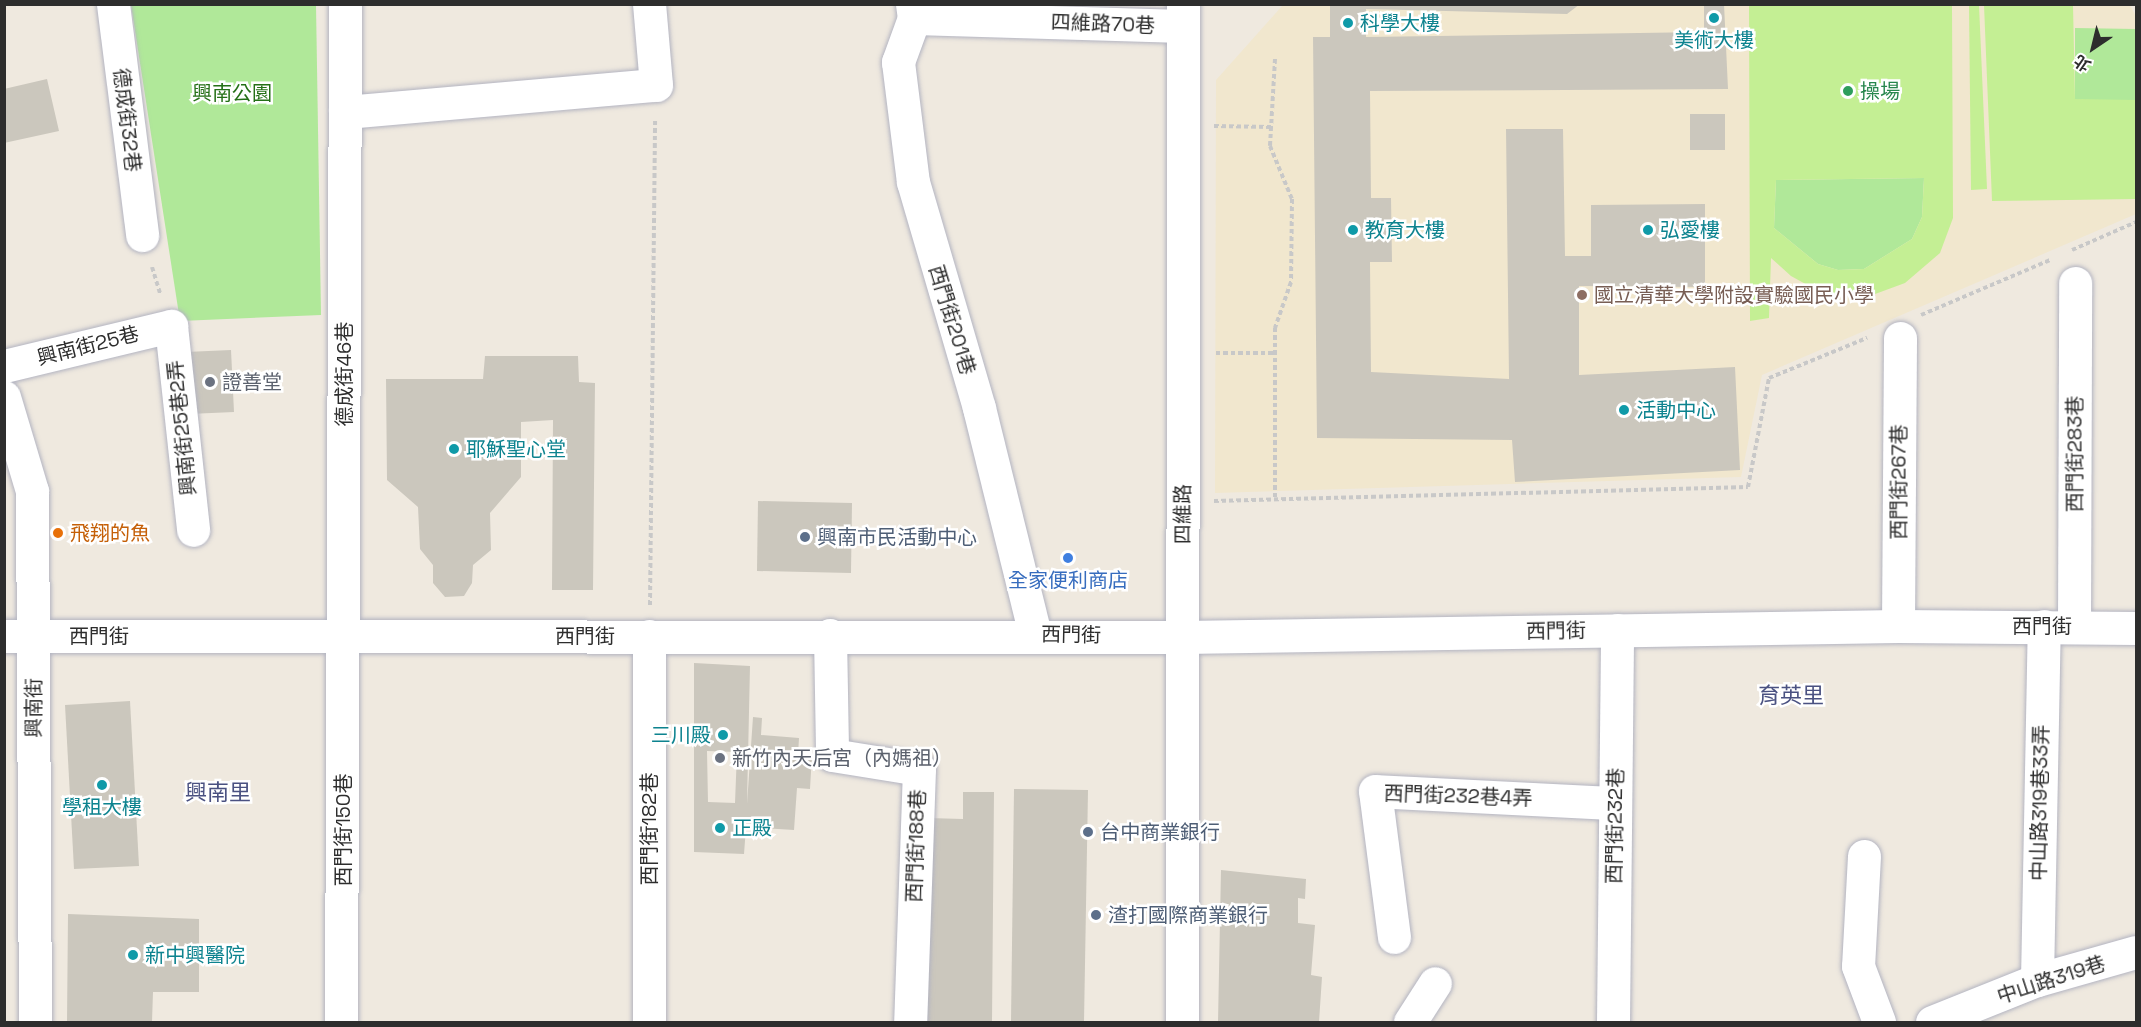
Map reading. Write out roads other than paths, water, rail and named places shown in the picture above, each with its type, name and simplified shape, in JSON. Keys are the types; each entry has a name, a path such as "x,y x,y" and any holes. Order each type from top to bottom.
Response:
{"street":[{"name":"德成街32巷","path":"113,4 142,235"},
{"name":"德成街46巷","path":"344,637 345,4"},
{"path":"345,112 656,85 650,4"},
{"name":"四維路70巷","path":"913,11 1183,15"},
{"name":"西門街201巷","path":"913,11 898,62 913,182 979,408 1035,634"},
{"name":"四維路","path":"1182,1023 1183,15"},
{"name":"西門街283巷","path":"2059,626 2075,282"},
{"name":"興南街25巷","path":"4,366 171,326"},
{"name":"興南街25巷2弄","path":"171,326 193,530"},
{"name":"西門街267巷","path":"1896,330 1898,626"},
{"name":"興南街","path":"4,397 32,491 19,636 35,1023"},
{"name":"西門街","path":"19,636 1035,634 1183,637 1898,626 2136,628"},
{"name":"中山路319巷33弄","path":"2037,980 2059,626"},
{"name":"西門街232巷","path":"1613,1023 1617,630"},
{"name":"西門街188巷","path":"830,635 832,755 919,769 910,1023"},
{"name":"西門街182巷","path":"649,636 649,1023"},
{"name":"西門街150巷","path":"341,1023 344,637"},
{"name":"西門街232巷4弄","path":"1394,937 1375,791 1615,803"},
{"path":"1864,856 1858,966 1879,1023"},
{"name":"中山路319巷","path":"1932,1023 2037,980 2136,952"},
{"path":"1410,1023 1435,983"}],"place":[{"name":"美術大樓","path":"1714,18"},
{"name":"科學大樓","path":"1348,23"},
{"name":"操場","path":"1848,91"},
{"name":"教育大樓","path":"1353,230"},
{"name":"弘愛樓","path":"1648,230"},
{"name":"國立清華大學附設實驗國民小學","path":"1582,295"},
{"name":"證善堂","path":"210,382"},
{"name":"活動中心","path":"1624,410"},
{"name":"耶穌聖心堂","path":"454,449"},
{"name":"飛翔的魚","path":"58,533"},
{"name":"興南市民活動中心","path":"805,537"},
{"name":"全家便利商店","path":"1068,558"},
{"name":"三川殿","path":"723,735"},
{"name":"新竹內天后宮（內媽祖）","path":"720,758"},
{"name":"學租大樓","path":"102,785"},
{"name":"正殿","path":"720,828"},
{"name":"台中商業銀行","path":"1088,832"},
{"name":"渣打國際商業銀行","path":"1096,915"},
{"name":"新中興醫院","path":"133,955"}],"district":[{"name":"育英里","path":"1791,696"},
{"name":"興南里","path":"218,793"}],"park label":[{"name":"興南公園","path":"232,93"}]}
